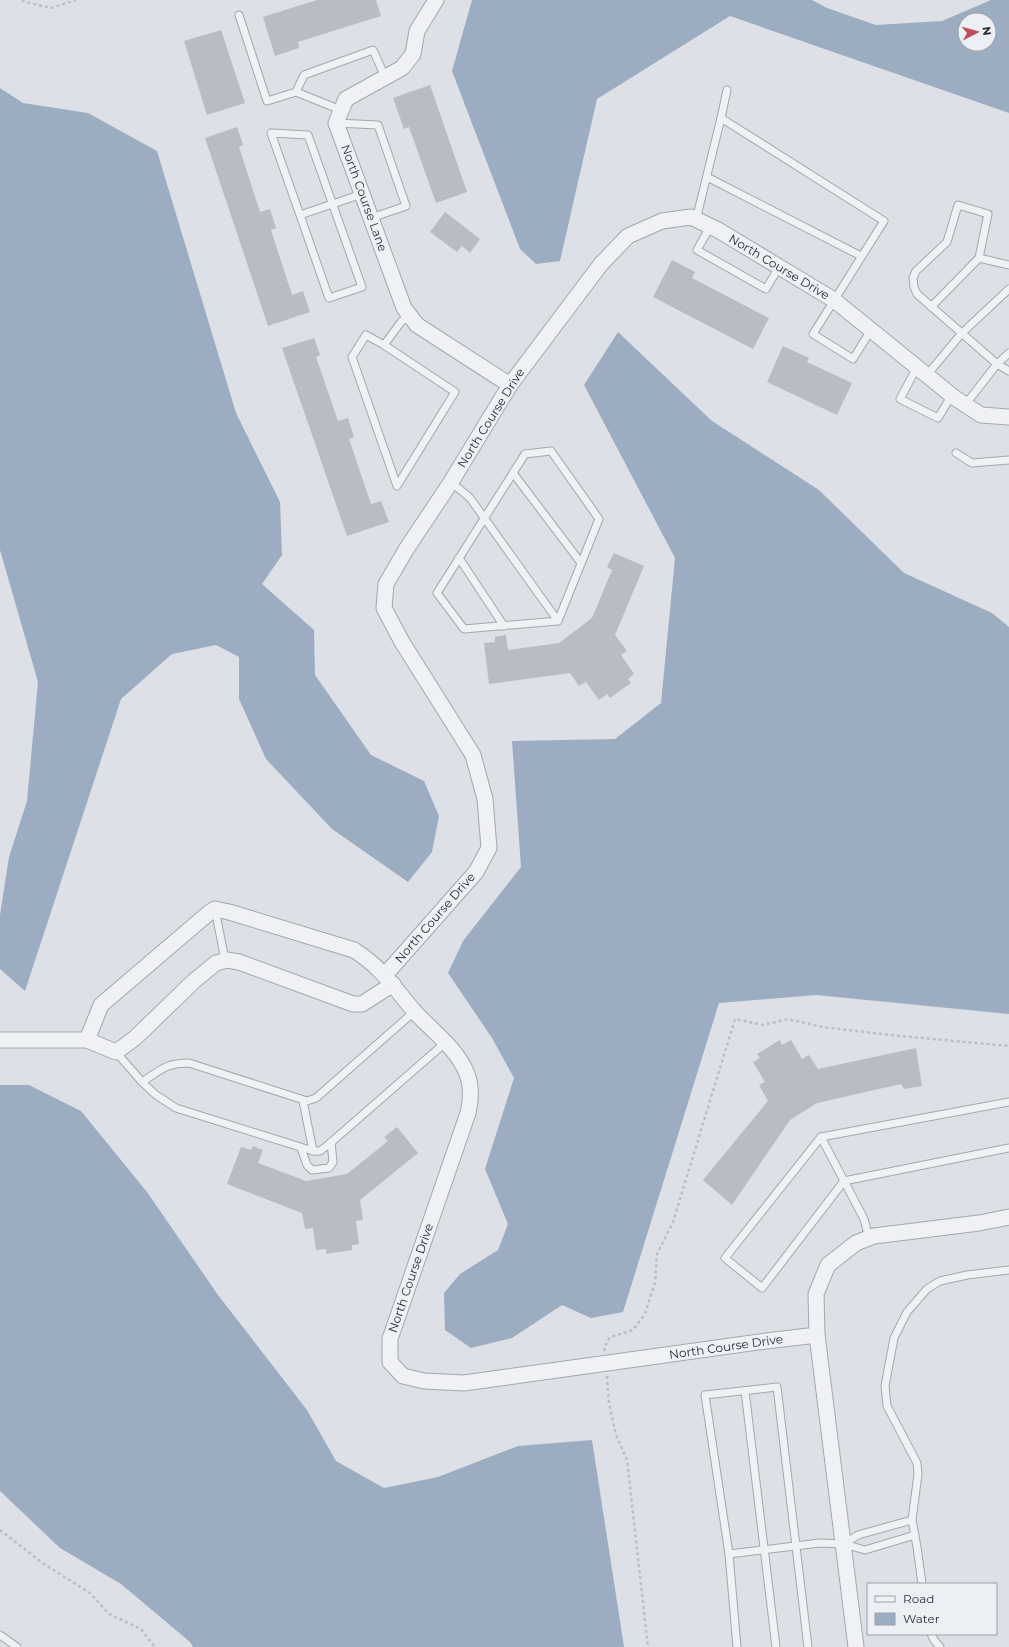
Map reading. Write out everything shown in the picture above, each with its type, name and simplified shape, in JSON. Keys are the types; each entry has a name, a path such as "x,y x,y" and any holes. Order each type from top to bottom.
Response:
{"street":[{"path":"339,116 346,99 402,68 413,54 417,31 436,0"},
{"name":"North Course Lane","path":"339,116 362,194 404,308 417,325 510,385"},
{"name":"North Course Drive","path":"225,960 239,962 353,1004 362,1004 389,979 476,872 489,848 485,799 473,755 402,642 384,608 386,584 451,482 510,385 600,264 628,236 662,221 691,217 834,300 965,405 981,415 1009,417"},
{"path":"87,1040 101,1005 215,909"},
{"name":"North Course Drive","path":"215,909 354,950 371,961 389,979 415,1011 446,1043 460,1060 468,1074 471,1095 468,1113 390,1339 390,1362 402,1376 424,1381 464,1383 817,1335"},
{"path":"0,1040 87,1040 116,1052 135,1038 194,981 216,963 225,960"},
{"path":"856,1647 817,1335 816,1294 828,1265 856,1243 874,1236 979,1223 1009,1217"}],"lane":[{"path":"239,15 267,101 296,92 339,116 378,125 406,206 371,218"},
{"path":"296,92 304,75 374,50 385,77"},
{"path":"696,220 727,90"},
{"path":"721,118 884,221 813,334 853,359 871,330"},
{"path":"271,133 308,135 332,205 362,287 329,298 271,133"},
{"path":"707,177 861,256"},
{"path":"300,215 362,194"},
{"path":"931,307 979,258 988,214 958,205 947,242 916,271 913,278 914,287 918,294 931,307 997,364 1009,371"},
{"path":"710,227 697,250 766,289 779,267"},
{"path":"979,258 1009,265"},
{"path":"952,394 938,418 900,399 922,371 1009,289"},
{"path":"384,345 409,315"},
{"path":"366,335 384,345 456,392 397,486 352,357 366,335"},
{"path":"965,405 997,364 1009,353"},
{"path":"551,452 599,519 558,621 464,629 437,593 525,454 551,452"},
{"path":"956,454 972,464 1009,460"},
{"path":"513,473 581,563"},
{"path":"451,482 470,498 558,621"},
{"path":"459,558 504,626"},
{"path":"215,909 225,960"},
{"path":"142,1082 167,1066 176,1063 189,1063 306,1101 316,1098 415,1011"},
{"path":"116,1052 156,1096 176,1108 313,1151 320,1150 331,1142 446,1043"},
{"path":"303,1101 313,1151"},
{"path":"1009,1102 821,1137 725,1258 762,1288 844,1180 1009,1148"},
{"path":"821,1137 864,1219 869,1238"},
{"path":"301,1148 307,1165 312,1170 329,1168 333,1162 331,1142"},
{"path":"922,1583 912,1520 918,1474 917,1463 887,1406 885,1386 894,1338 908,1312 927,1289 940,1281 967,1275 1009,1270"},
{"path":"737,1647 729,1554 705,1395 777,1387 808,1647"},
{"path":"745,1391 776,1647"},
{"path":"844,1544 858,1535 912,1520"},
{"path":"729,1554 820,1543 844,1544 865,1550 915,1536"},
{"path":"0,1634 17,1647"},
{"path":"932,1635 940,1647"}],"path":[{"path":"22,0 24,2 51,8 76,0"},
{"path":"605,1355 604,1348 610,1337 633,1330 644,1314 655,1282 657,1254 673,1222 736,1019 763,1025 788,1019 823,1026 882,1034 1009,1046"},
{"path":"607,1372 608,1403 616,1435 627,1460 648,1647"},
{"path":"0,1530 44,1564 90,1593 109,1614 141,1629 155,1647"}],"water":[{"path":"472,0 812,0 827,8 876,25 942,21 957,15 957,52 997,52 997,12 963,12 991,0 1009,0 1009,113 730,16 597,99 560,261 536,264 520,249 452,71"},
{"path":"0,88 23,103 88,113 157,151 236,413 280,502 282,555 262,584 314,630 315,675 371,755 424,781 439,816 432,852 408,882 332,829 266,759 239,699 239,657 216,645 172,654 121,699 25,991 0,969 0,915 9,857 27,801 38,682 0,550"},
{"path":"618,332 712,421 819,490 904,573 992,613 1009,627 1009,1014 816,995 719,1003 623,1312 591,1318 562,1305 512,1338 471,1348 445,1330 444,1293 460,1274 498,1250 508,1224 485,1169 514,1078 492,1038 448,973 463,941 521,867 512,741 615,739 661,703 675,558 584,385"},
{"path":"0,1085 29,1085 81,1111 147,1192 218,1295 307,1410 336,1461 384,1488 438,1477 518,1446 592,1440 624,1647 193,1647 190,1642 121,1584 60,1548 0,1491"}],"building":[{"path":"317,0 376,0 381,16 298,42 299,48 275,56 263,17"},
{"path":"221,30 245,103 207,115 184,41"},
{"path":"430,85 467,192 436,203 409,127 404,129 393,98"},
{"path":"237,127 243,145 239,147 260,212 270,209 276,228 271,230 292,295 303,291 310,312 268,326 205,138"},
{"path":"445,212 480,239 470,253 462,246 457,252 430,232"},
{"path":"672,260 695,272 692,278 769,318 753,349 653,297"},
{"path":"314,338 320,355 316,357 338,421 348,418 354,437 349,439 371,504 381,501 389,522 347,536 282,348"},
{"path":"783,346 809,358 807,362 852,383 837,415 767,382"},
{"path":"614,553 644,566 615,635 627,651 621,655 634,674 628,679 631,683 610,698 607,694 599,700 586,682 579,686 570,673 489,684 484,643 495,642 495,637 506,635 508,650 559,643 592,618 612,570 607,567"},
{"path":"780,1040 782,1045 791,1040 802,1059 809,1055 818,1069 916,1048 922,1086 904,1089 901,1084 817,1103 790,1120 732,1205 703,1180 768,1101 759,1085 765,1082 753,1062 760,1058 757,1054"},
{"path":"397,1127 418,1153 360,1200 363,1220 356,1221 359,1244 352,1245 352,1250 326,1254 326,1249 316,1250 313,1228 305,1229 302,1213 227,1184 241,1147 251,1150 253,1146 263,1150 258,1163 306,1181 347,1174 388,1141 384,1137"}]}
